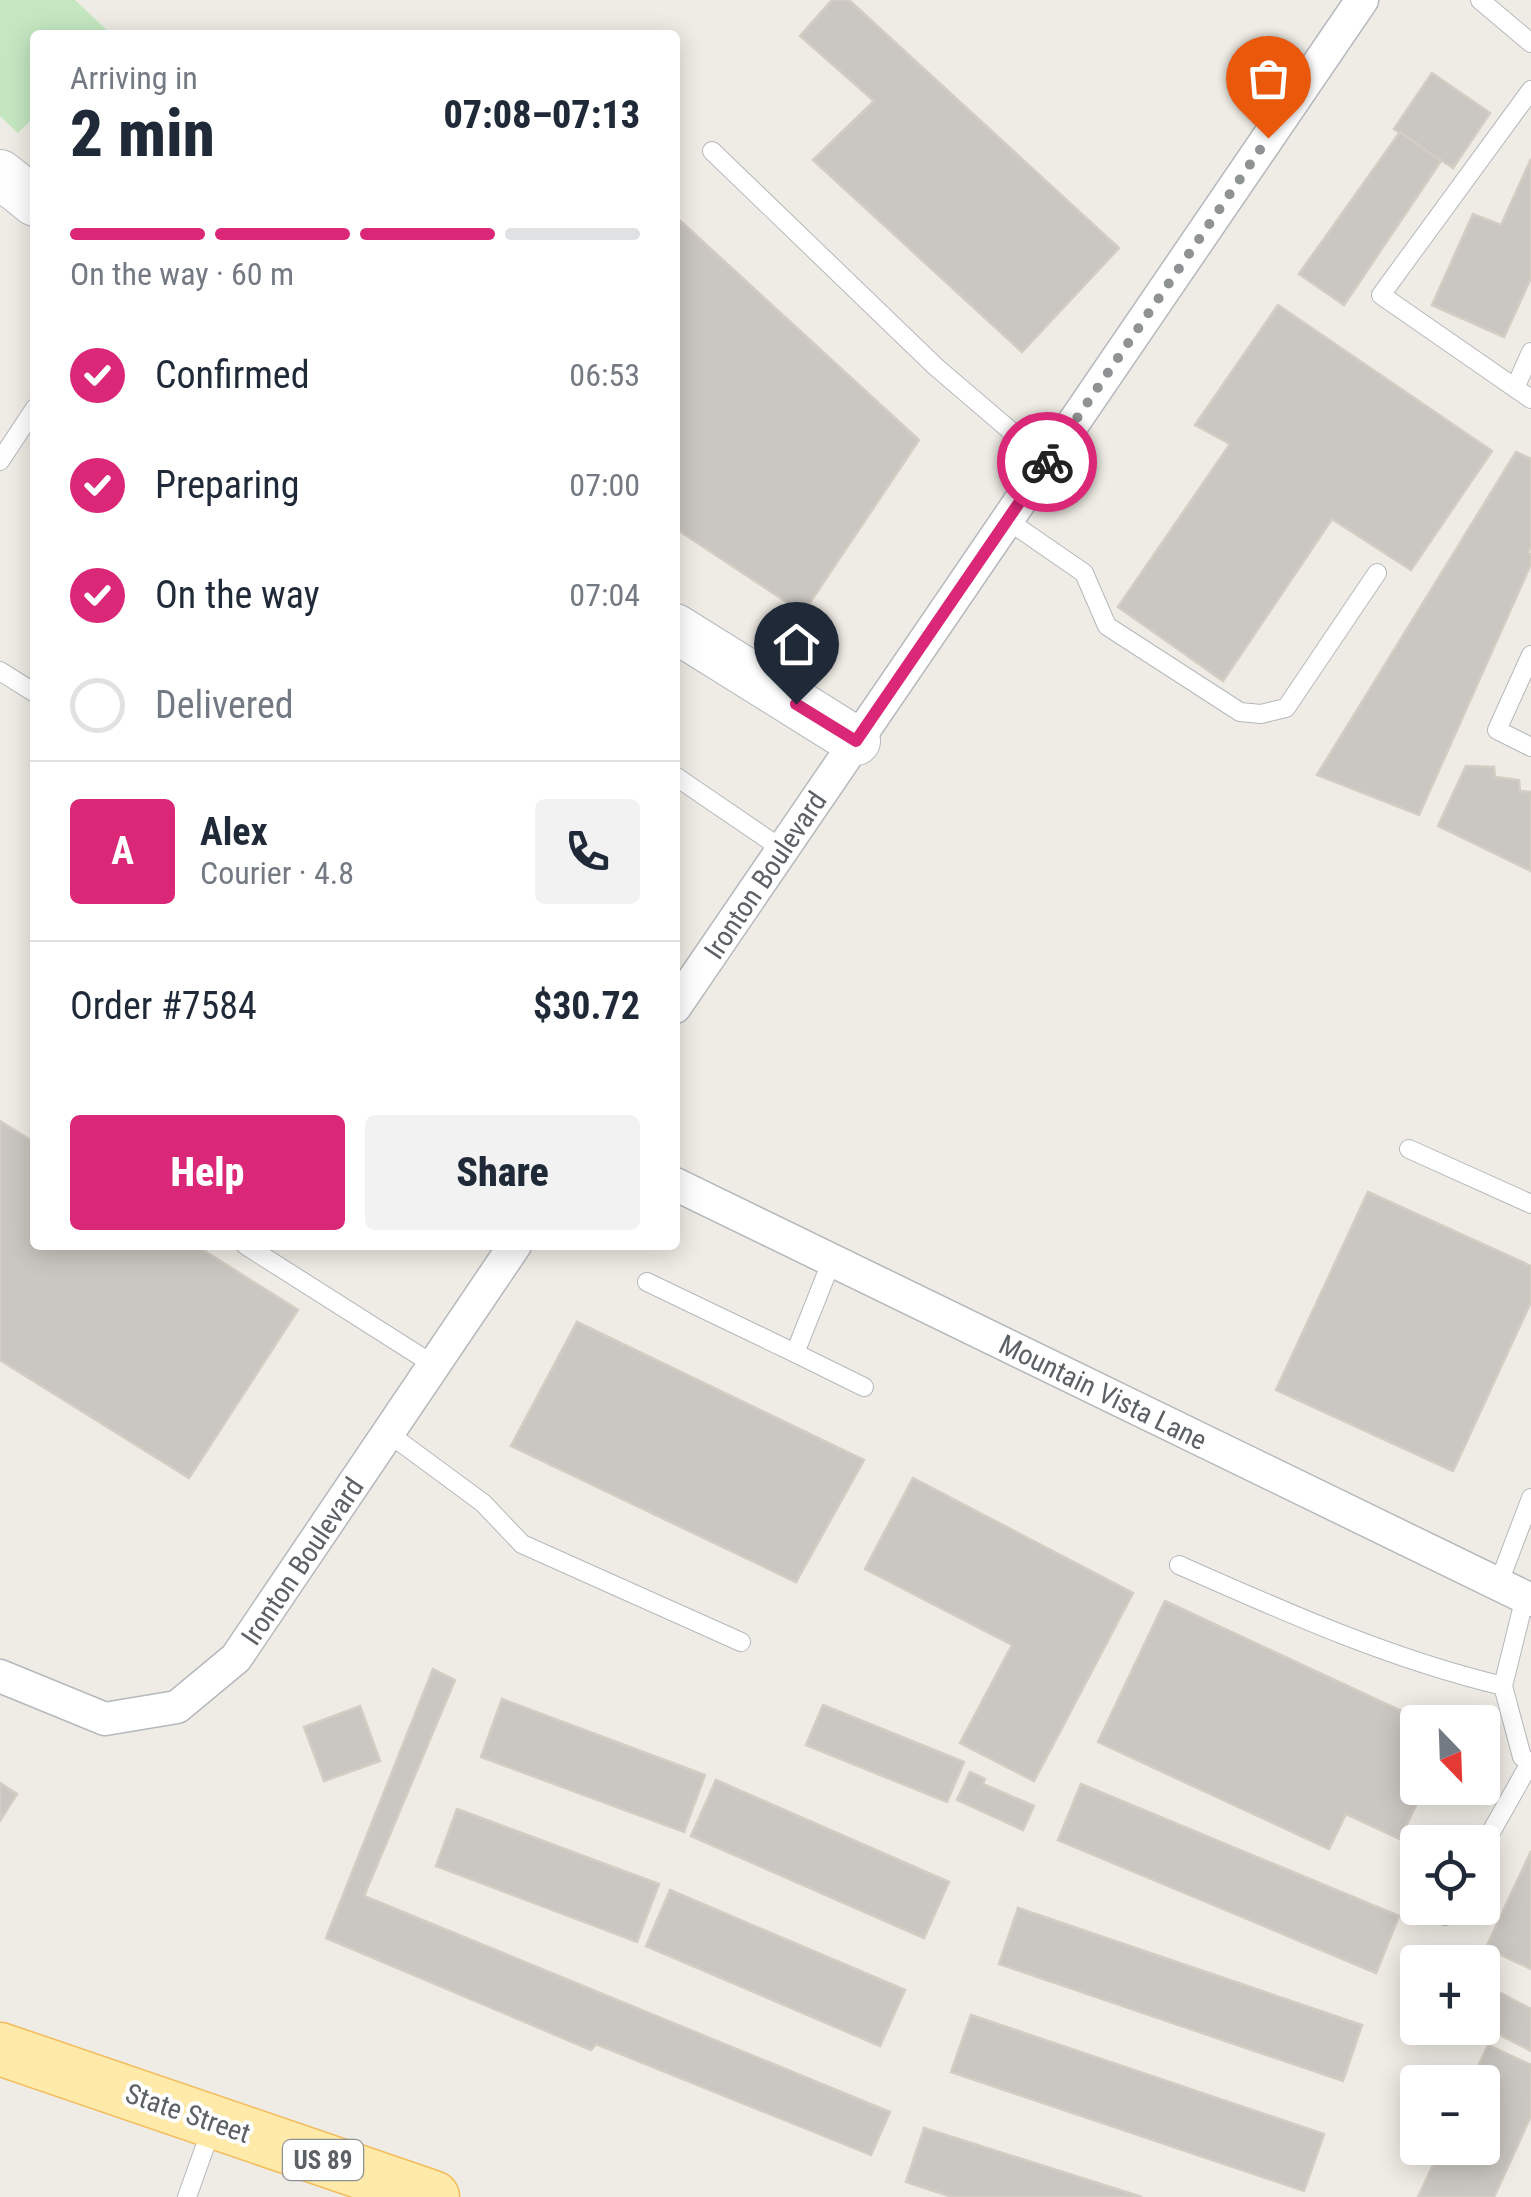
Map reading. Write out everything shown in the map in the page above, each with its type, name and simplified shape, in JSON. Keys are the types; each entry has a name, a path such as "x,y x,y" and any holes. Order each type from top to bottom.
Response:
{"main road":[{"name":"State Street","path":"0,2049 433,2197"}],"street":[{"name":"Ironton Boulevard","path":"680,1000 1362,0"},
{"path":"0,174 30,198"},
{"path":"680,631 856,741"},
{"name":"Mountain Vista Lane","path":"680,1186 1518,1594"},
{"name":"Ironton Boulevard","path":"0,1676 105,1719 177,1707 236,1658 512,1250"}],"lane":[{"path":"1480,0 1531,44"},
{"path":"1531,90 1381,295 1523,393 1531,352"},
{"path":"712,151 936,367 1047,462"},
{"path":"0,460 30,415"},
{"path":"1007,520 1084,573 1107,626 1240,712 1261,714 1286,708 1377,573"},
{"path":"1531,655 1498,730 1531,747"},
{"path":"0,670 30,691"},
{"path":"680,779 782,849"},
{"path":"1409,1148 1531,1204"},
{"path":"253,1250 434,1365"},
{"path":"272,1262 280,1250"},
{"path":"796,1352 832,1260"},
{"path":"646,1282 864,1387"},
{"path":"388,1433 483,1503 522,1544 741,1642"},
{"path":"1495,1825 1530,1764 1522,1758 1503,1686 1531,1498"},
{"path":"1179,1565 1371,1645 1441,1671 1503,1686"},
{"path":"187,2197 214,2122"}],"green space":[{"path":"0,0 75,0 107,30 30,30 30,121 18,133 0,116"}],"building":[{"path":"832,0 849,0 1119,248 1022,352 813,160 874,101 800,36"},
{"path":"1432,73 1490,113 1453,168 1394,129"},
{"path":"1400,132 1441,161 1344,305 1299,274"},
{"path":"1531,159 1531,278 1504,337 1432,305 1473,214 1501,225"},
{"path":"680,221 919,440 803,613 680,531"},
{"path":"1278,305 1492,451 1411,570 1332,519 1223,681 1118,607 1230,444 1195,425"},
{"path":"1516,452 1531,459 1531,564 1419,815 1317,775"},
{"path":"1466,766 1494,767 1495,777 1519,780 1520,791 1531,792 1531,871 1438,826"},
{"path":"0,1121 30,1140 30,1250 203,1250 298,1310 189,1478 0,1360"},
{"path":"1368,1192 1531,1266 1531,1302 1453,1471 1276,1390"},
{"path":"577,1322 864,1460 796,1582 511,1446"},
{"path":"913,1478 1133,1593 1034,1781 960,1743 1012,1645 865,1569"},
{"path":"1165,1601 1400,1710 1400,1805 1416,1805 1407,1825 1400,1825 1400,1839 1346,1814 1329,1849 1098,1742"},
{"path":"433,1669 455,1680 364,1896 890,2112 871,2155 596,2044 591,2050 326,1938"},
{"path":"502,1699 705,1775 684,1832 481,1757"},
{"path":"823,1705 964,1762 947,1802 806,1745"},
{"path":"360,1706 380,1761 324,1781 304,1727"},
{"path":"970,1772 985,1779 983,1784 1034,1806 1023,1830 957,1800"},
{"path":"716,1780 949,1882 924,1938 691,1836"},
{"path":"0,1783 17,1794 0,1821"},
{"path":"1081,1784 1399,1916 1376,1973 1058,1840"},
{"path":"457,1809 659,1884 637,1942 436,1866"},
{"path":"1531,1851 1531,1969 1500,1955 1500,1945 1487,1945 1500,1925"},
{"path":"670,1890 905,1990 880,2046 646,1946"},
{"path":"1018,1908 1362,2025 1343,2081 999,1964"},
{"path":"1500,1993 1531,2009 1531,2051 1500,2035"},
{"path":"971,2015 1324,2134 1304,2191 951,2072"},
{"path":"1488,2045 1531,2065 1531,2116 1494,2197 1418,2197 1433,2165 1500,2165 1500,2065 1479,2065"},
{"path":"924,2128 1142,2197 952,2197 906,2182"}],"way so far":[{"path":"1047,462 1268,138"}],"route":[{"path":"796,704 856,741 1047,462"}]}
